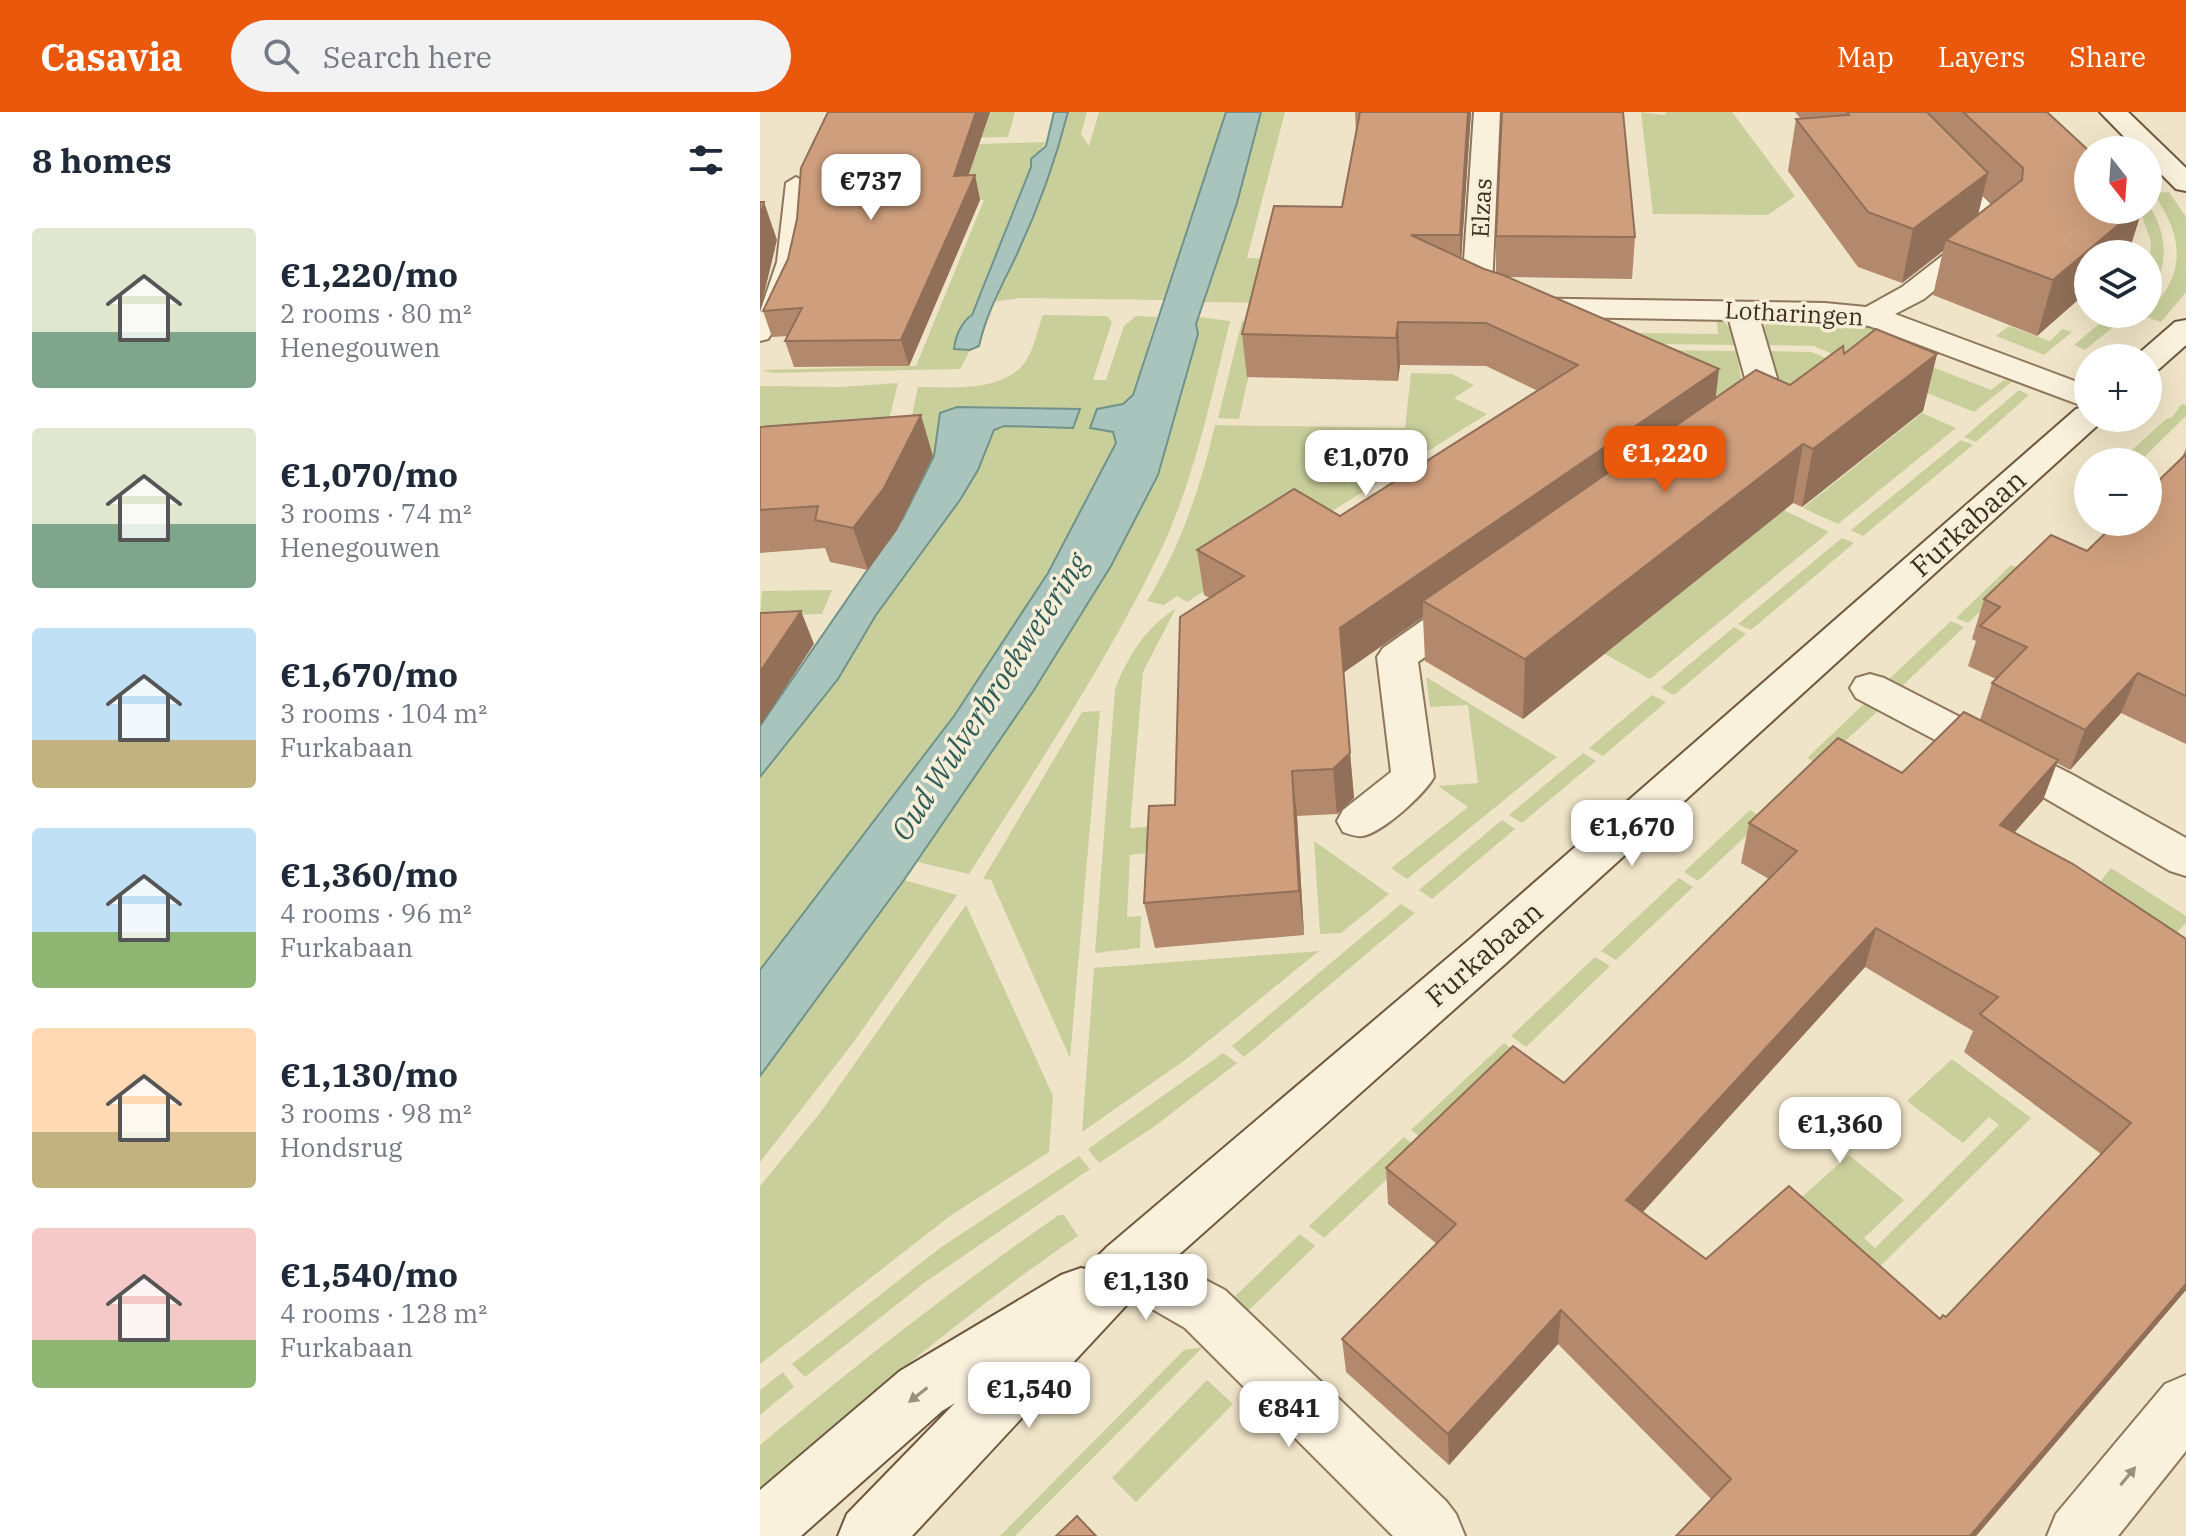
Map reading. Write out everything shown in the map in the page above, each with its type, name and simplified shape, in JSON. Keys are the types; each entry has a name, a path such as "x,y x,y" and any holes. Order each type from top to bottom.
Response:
{"street":[{"name":"Elzas","path":"1486,300 1477,290 1487,112"},
{"path":"2113,112 2184,178"},
{"path":"1872,317 1894,301 1913,293 1992,231 1992,221 1913,143"},
{"name":"Lotharingen","path":"1486,300 1501,306 1541,308 1825,312 1872,317 1920,332 2074,392"},
{"path":"1705,439 1759,400 1761,378 1742,311"},
{"path":"2162,350 2186,329"},
{"name":"Furkabaan","path":"869,1536 1127,1265 1498,941 2074,428"},
{"path":"1359,821 1413,777 1397,657 1500,584"},
{"path":"1870,688 2058,786 2186,859"},
{"path":"1127,1265 1205,1309 1434,1536"},
{"name":"Furkabaan","path":"760,1531 921,1391 1127,1265"},
{"path":"2078,1536 2186,1404"}],"lane":[{"path":"760,334 777,305 796,211 796,183"},
{"path":"772,214 796,211"}],"green space":[{"path":"990,112 1015,112 1008,137 919,139"},
{"path":"1068,112 1087,112 1081,134 1089,146 1099,112 1226,112 1164,300 1020,298 993,302 1019,251"},
{"path":"1261,112 1285,112 1247,258 1269,259 1432,305 1203,302 1237,203"},
{"path":"1641,112 1664,115 1667,112 1732,112 1795,196 1768,215 1653,214"},
{"path":"1046,142 1030,163 1032,167 972,315 955,349 970,350 960,369 772,373 763,370 916,366 984,200 853,201 820,181 974,160 979,144"},
{"path":"2162,192 2169,192 2186,217 2186,292 2162,321 2162,295 2168,287 2177,258 2176,242 2162,207"},
{"path":"2145,224 2159,224 2163,238 2164,250 2162,266 2162,240 2150,240"},
{"path":"1043,315 1107,316 1112,322 1093,380 1106,380 1124,326 1136,316 1157,317 1133,395 1123,404 1097,409 1090,428 1113,432 1116,443 1048,573 954,716 760,970 760,777 838,679 876,615 960,500 978,470 994,430 1004,426 1073,428 1080,409 957,407 938,422 934,456 903,458 918,387 972,386 999,381 1010,375 1029,356"},
{"path":"1198,317 1230,321 1182,498 1138,595 1068,717 969,874 917,862 1034,690 1111,566 1158,475 1198,334"},
{"path":"1720,318 1733,331 1735,345 1581,343 1558,332 1718,334 1717,320"},
{"path":"1771,319 1861,324 1903,337 1863,367 1814,346 1764,345 1761,331"},
{"path":"1242,321 1261,321 1239,419 1218,418"},
{"path":"2009,326 2050,341 2062,329 2072,332 2044,355 1996,336"},
{"path":"2094,328 2112,328 2092,344 2075,344"},
{"path":"1593,349 1736,351 1743,388 1729,410"},
{"path":"1765,351 1811,352 1857,371 1766,411"},
{"path":"1900,354 1991,390 2004,380 2013,381 1974,412 1875,372"},
{"path":"1411,373 1452,374 1474,385 1454,398 1487,414 1187,602 1177,596 1164,605 1147,601 1170,560 1188,516 1215,425 1405,428"},
{"path":"898,383 888,424 760,461 760,386 841,387"},
{"path":"2019,390 2029,395 1976,442 1964,437"},
{"path":"2182,404 2186,405 2186,416 2153,448 2134,448 2152,432 2162,432 2162,423 2172,417"},
{"path":"1922,413 1956,428 1838,524 1803,508"},
{"path":"1961,440 1973,445 1863,536 1851,530"},
{"path":"1784,510 1829,532 1650,679 1603,653"},
{"path":"1842,538 1854,543 1751,630 1738,624"},
{"path":"2011,565 2024,570 1968,623 1956,618"},
{"path":"832,590 822,614 760,616 762,591"},
{"path":"1176,608 1143,672 1130,828 1186,824 1186,848 1130,855 1127,917 1141,916 1140,948 1095,953 1115,689 1139,643"},
{"path":"1951,621 1964,627 1900,688 1887,681"},
{"path":"1734,627 1746,634 1674,695 1661,688"},
{"path":"1426,677 1557,757 1407,879 1391,868 1468,807 1438,786 1478,783 1468,705 1430,707"},
{"path":"1652,695 1666,702 1603,756 1589,748"},
{"path":"1865,703 1879,710 1819,765 1807,758"},
{"path":"1100,711 1070,1058 991,880 983,879 1082,712"},
{"path":"1583,753 1596,761 1522,823 1509,815"},
{"path":"1750,810 1764,819 1698,881 1684,872"},
{"path":"1502,820 1515,829 1432,899 1419,890"},
{"path":"1314,841 1389,894 1341,933 1320,934"},
{"path":"2111,868 2186,916 2186,923 2162,948 2087,899"},
{"path":"1679,878 1693,887 1616,960 1601,951"},
{"path":"904,880 957,895 853,1043 760,1162 760,1076"},
{"path":"1401,904 1415,913 1244,1057 1232,1046"},
{"path":"966,905 1053,1096 1049,1152 950,1216 760,1364 760,1186 820,1113"},
{"path":"1319,951 1185,1060 1082,1132 1094,968"},
{"path":"1595,957 1610,966 1526,1047 1511,1036"},
{"path":"1504,1043 1518,1053 1426,1141 1411,1130"},
{"path":"1223,1053 1237,1063 1155,1126 1099,1163 1088,1149"},
{"path":"1952,1059 2031,1118 1865,1281 1786,1211 1849,1155 1904,1200 1864,1238 1875,1248 1999,1125 1989,1117 1963,1143 1907,1101"},
{"path":"1404,1137 1419,1149 1324,1238 1309,1226"},
{"path":"1079,1156 1090,1169 924,1283 805,1377 792,1364 940,1248"},
{"path":"1059,1215 1064,1215 1078,1236 955,1327 760,1490 760,1445 907,1327"},
{"path":"1300,1234 1315,1246 1242,1317 1227,1304"},
{"path":"1203,1347 1015,1536 1000,1536 1184,1350"},
{"path":"783,1372 794,1387 760,1415 760,1390"},
{"path":"1207,1380 1233,1404 1136,1502 1112,1478"}],"water":[{"path":"1054,112 1068,112 1058,148 979,346 970,350 954,349 960,330 972,315 1031,167 1031,159 1046,146"},
{"name":"Oud Wulverbroekwetering","path":"1226,112 1261,112 1237,203 1196,324 1198,334 1158,475 1111,566 1034,690 904,880 760,1076 760,970 954,716 1048,573 1116,443 1113,432 1090,428 1097,409 1123,404 1133,395"},
{"path":"957,407 1080,409 1073,428 1004,426 994,430 978,470 960,500 876,615 838,679 760,777 760,726 903,518 934,456 940,413"}],"building":[{"path":"828,112 976,112 954,176 975,175 901,340 785,341 802,308 763,311 788,259 797,219 801,168"},
{"path":"1360,112 1468,112 1460,235 1411,235 1719,369 1340,628 1350,753 1333,769 1292,771 1299,891 1144,903 1149,806 1175,805 1180,617 1244,576 1197,550 1294,489 1340,516 1578,365 1486,323 1398,322 1396,338 1242,334 1274,206 1342,207"},
{"path":"1502,112 1623,112 1635,237 1496,236"},
{"path":"1847,112 1927,112 1988,173 1913,229 1868,212 1796,119 1849,115"},
{"path":"1963,112 2047,112 2074,137 2074,224 2119,224 2100,240 2074,240 2074,262 2053,280 1946,240 2022,180 2023,168"},
{"path":"1876,329 1937,354 1813,449 1803,444 1525,659 1423,601 1756,370 1790,385 1843,346 1844,354"},
{"path":"921,415 884,488 853,528 815,520 818,506 760,510 760,427"},
{"path":"2186,454 2186,696 2138,673 2085,730 1992,683 2027,647 1980,626 2000,607 1984,599 2051,535 2087,551 2103,536 2162,536 2162,477"},
{"path":"801,611 760,672 760,613"},
{"path":"1964,712 2058,760 2000,825 2073,864 2186,939 2186,1284 1970,1536 1676,1536 1731,1479 1561,1310 1448,1434 1342,1339 1456,1224 1386,1168 1513,1046 1564,1083 1797,851 1749,823 1838,738 1902,773","holes":["1876,928 1998,997 1980,1014 2131,1123 1946,1317 1943,1315 1940,1319 1789,1186 1706,1259 1626,1200"]},
{"path":"1077,1516 1096,1536 1056,1536"}]}
